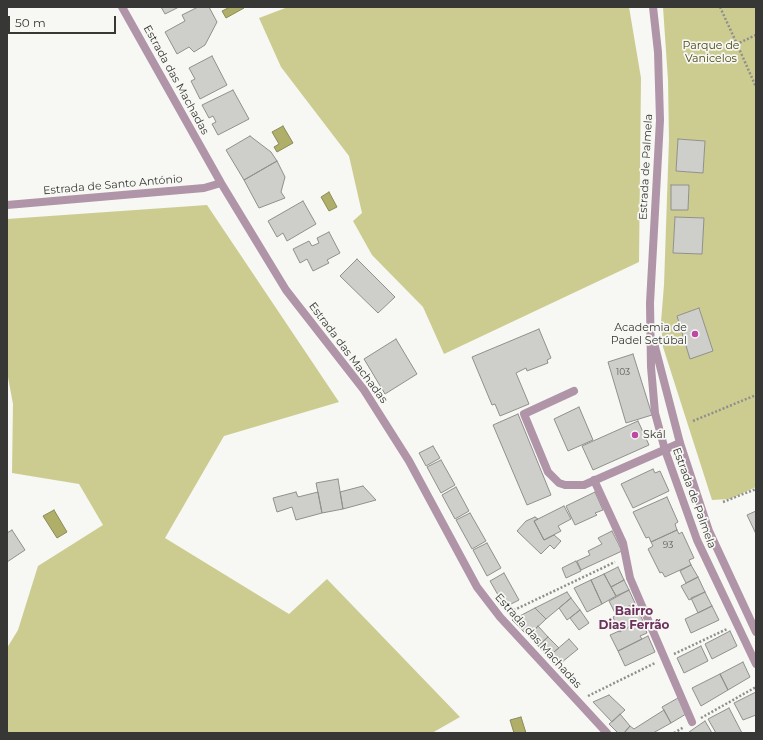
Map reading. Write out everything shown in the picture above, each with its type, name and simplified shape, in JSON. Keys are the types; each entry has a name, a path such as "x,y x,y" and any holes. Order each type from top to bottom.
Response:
{"street":[{"name":"Estrada das Machadas","path":"122,7 221,183 286,290 364,390 409,461 477,587 500,617 608,733"},
{"name":"Estrada de Palmela","path":"653,7 658,52 660,120 650,304 651,367 655,412 665,450 697,540 753,652 756,664"},
{"name":"Estrada de Santo António","path":"7,205 204,188 221,183"},
{"name":"Estrada de Palmela","path":"651,328 680,443 709,531 756,632"},
{"path":"574,391 524,414 548,472 553,478 565,486 584,484 680,443"},
{"path":"594,480 623,543 627,556 630,578 692,722"}],"path":[{"path":"720,7 756,87"},
{"path":"737,44 756,35"},
{"path":"693,421 756,395"},
{"path":"723,502 756,489"},
{"path":"500,617 627,556"},
{"path":"674,733 756,687"}],"green space":[{"path":"288,7 629,7 641,78 639,262 444,354 423,307 372,255 353,221 362,213 349,156 281,67 259,18"},
{"name":"Parque de Vanicelos","path":"663,7 756,7 756,487 730,499 712,500 663,347 661,322 664,285 669,139 668,80","holes":["678,139 705,141 703,173 676,171","689,186 688,209 671,209","675,217 703,218 702,254 673,253","699,308 713,351 690,358 677,316"]},
{"path":"207,205 339,402 224,436 165,538 289,614 327,579 460,717 432,733 7,733 7,648 18,630 38,566 103,525 79,484 12,473 13,404 7,372 7,219"}],"shaded area":[{"path":"230,7 244,8 226,18 222,11"},
{"path":"283,126 293,143 277,152 274,147 279,144 272,132"},
{"path":"329,192 337,207 329,211 321,197"},
{"path":"54,510 67,532 57,538 43,516"},
{"path":"521,717 526,733 514,733 510,720"}],"building":[{"path":"161,7 179,7 165,14"},
{"path":"198,7 209,7 217,22 205,45 194,52 189,47 177,54 165,32 185,21 182,15"},
{"path":"212,56 227,85 200,99 191,81 195,79 189,68"},
{"path":"233,90 249,119 218,135 212,124 216,122 213,116 209,118 202,105"},
{"path":"250,136 271,152 277,161 244,180 226,150"},
{"path":"678,139 705,141 703,173 676,171"},
{"path":"277,161 285,177 281,192 285,198 259,208 244,180"},
{"path":"671,185 689,185 688,210 671,210"},
{"path":"303,201 316,224 287,241 283,233 277,237 268,221"},
{"path":"675,217 704,218 702,254 673,253"},
{"path":"329,232 340,253 327,260 329,263 313,271 307,259 300,263 293,249 309,241 312,246 319,243 317,238"},
{"path":"357,259 395,297 378,313 340,276"},
{"name":"Academia de Padel Setúbal","path":"699,308 713,351 690,359 677,316"},
{"path":"539,329 551,358 547,360 548,363 527,371 526,368 516,373 529,404 500,416 495,404 492,405 472,357"},
{"path":"396,339 417,374 385,394 364,359"},
{"path":"633,354 652,415 626,423 608,362"},
{"path":"579,407 593,440 568,451 554,419"},
{"path":"518,414 551,495 527,505 493,425"},
{"path":"638,421 649,445 593,470 582,446"},
{"path":"433,446 440,458 426,466 419,453"},
{"path":"441,460 455,485 441,493 427,467"},
{"path":"653,469 655,473 660,471 669,491 633,508 621,484"},
{"path":"338,479 343,509 322,513 316,483"},
{"path":"363,486 376,500 343,509 340,492"},
{"path":"456,487 469,511 455,519 442,495"},
{"path":"296,492 298,497 318,492 322,513 296,520 292,507 277,512 273,498"},
{"path":"595,492 603,510 595,513 597,515 575,525 566,506"},
{"path":"667,497 678,522 675,524 677,530 651,542 649,537 646,538 633,512"},
{"path":"564,506 571,519 558,526 561,531 544,540 534,521"},
{"path":"756,511 756,534 747,515"},
{"path":"470,513 486,541 472,549 456,520"},
{"path":"535,517 538,519 534,521 544,540 554,535 561,541 554,549 550,545 541,554 517,531 526,521"},
{"path":"12,530 25,550 7,562 7,533"},
{"path":"677,530 679,534 682,532 694,558 689,560 691,565 665,577 662,572 660,573 648,549 653,546 651,542"},
{"path":"612,531 622,551 581,570 577,561 590,555 588,551 602,544 598,538"},
{"path":"487,543 501,568 487,576 473,550"},
{"path":"576,561 581,571 566,578 562,568"},
{"path":"691,565 698,577 686,583 680,571"},
{"path":"618,567 624,580 611,587 604,574"},
{"path":"504,573 519,600 505,607 490,581"},
{"path":"604,574 616,596 602,604 591,580"},
{"path":"698,577 705,592 689,600 681,586"},
{"path":"591,580 602,604 587,612 574,588"},
{"path":"624,580 629,590 616,596 611,587"},
{"path":"629,590 635,603 615,613 609,601"},
{"path":"567,592 571,598 546,619 535,608"},
{"path":"705,592 712,606 698,613 691,598"},
{"path":"571,598 580,610 567,620 559,608"},
{"path":"635,604 643,621 619,632 613,617"},
{"path":"712,606 719,620 691,633 685,619"},
{"path":"535,608 546,619 528,636 512,620"},
{"path":"580,610 589,623 579,630 570,618"},
{"path":"642,621 647,633 640,636 642,639 618,651 610,635"},
{"path":"538,626 548,637 538,646 528,636"},
{"path":"730,631 737,646 712,659 705,644"},
{"path":"648,636 655,652 625,666 618,651"},
{"path":"548,637 559,648 548,657 538,646"},
{"path":"569,639 578,649 556,667 548,657"},
{"path":"701,646 708,661 684,673 677,658"},
{"path":"743,662 750,677 728,690 720,674"},
{"path":"720,674 728,690 701,706 692,688"},
{"path":"756,692 756,715 743,720 734,703"},
{"path":"609,695 625,710 612,722 593,702"},
{"path":"678,698 686,714 671,723 662,707"},
{"path":"729,708 742,733 716,733 708,719"},
{"path":"664,710 671,723 653,733 624,733 630,726 634,729"},
{"path":"620,714 630,726 624,733 618,733 609,724"},
{"path":"705,721 712,733 689,732"}],"place":[{"name":"Academia de Padel Setúbal","path":"695,334"},
{"name":"Skál","path":"635,435"}],"district":[{"name":"Bairro Dias Ferrão","path":"634,618"}]}
